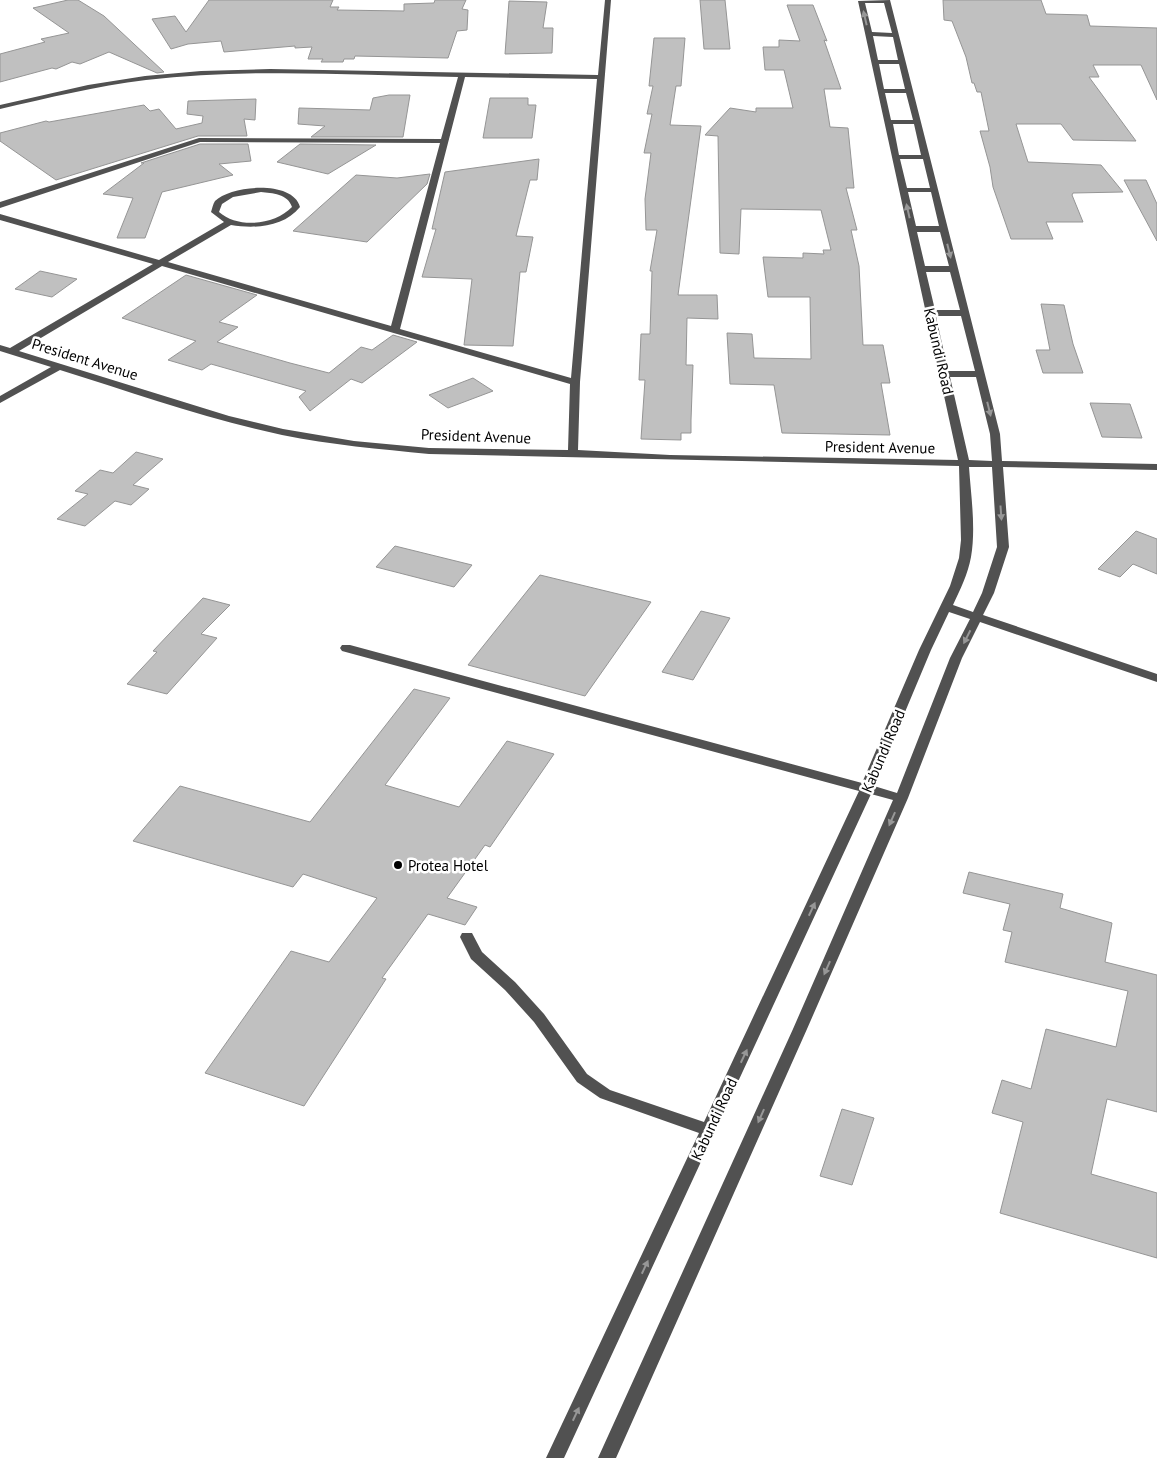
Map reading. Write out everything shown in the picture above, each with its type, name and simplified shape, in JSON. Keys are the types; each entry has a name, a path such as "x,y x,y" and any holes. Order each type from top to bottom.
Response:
{"street":[{"path":"573,454 575,382 608,0"},
{"path":"607,1458 800,1029 901,798 956,658 988,593 1003,547 995,434 887,0 861,0"},
{"name":"Kabundi Road","path":"555,1458 710,1130 868,788 925,650 947,607 965,558 967,540 964,463 861,0"},
{"path":"869,34 895,34"},
{"path":"875,62 902,62"},
{"path":"0,107 107,84 145,78 201,73 270,71 602,76"},
{"path":"395,330 462,74"},
{"path":"882,91 909,91"},
{"path":"888,122 917,122"},
{"path":"0,205 199,140 445,141"},
{"path":"896,157 926,157"},
{"path":"903,190 934,190"},
{"path":"12,351 230,222 250,224 271,222 288,216 296,207 295,203 287,195 271,191 250,191 231,195 218,203 215,212 230,222"},
{"path":"0,217 575,382"},
{"path":"912,229 944,229"},
{"path":"921,269 954,269"},
{"path":"931,313 965,313"},
{"name":"President Avenue","path":"0,348 226,418 301,435 354,444 429,451 1157,468"},
{"path":"0,400 58,367"},
{"path":"944,374 980,374"},
{"path":"947,607 1157,678"},
{"path":"346,648 901,798"},
{"path":"467,937 476,955 510,986 539,1018 582,1078 605,1094 710,1130"}],"building":[{"path":"68,0 78,0 104,16 164,72 157,73 109,52 80,64 72,62 56,69 52,68 0,82 0,54 45,42 41,39 69,33 33,8"},
{"path":"209,0 333,0 330,7 339,7 337,10 404,11 404,4 434,3 435,0 466,0 462,9 468,10 467,30 457,31 448,58 355,56 354,59 344,59 343,62 321,62 323,59 308,59 312,47 295,48 295,46 224,52 221,41 188,44 171,49 152,19 175,16 186,32"},
{"path":"700,0 725,0 730,49 704,49"},
{"path":"943,0 1041,0 1046,14 1087,15 1090,26 1157,28 1157,100 1141,65 1093,65 1099,77 1089,77 1136,141 1073,140 1061,124 1016,124 1028,162 1101,165 1123,192 1073,193 1072,195 1083,222 1046,222 1053,239 1011,239 993,187 990,167 980,131 989,131 981,92 977,92 974,83 972,83 966,57 952,21 944,20"},
{"path":"509,1 547,2 543,28 553,28 552,53 505,54"},
{"path":"787,5 813,5 827,41 824,40 841,89 824,89 830,127 848,128 854,188 846,188 857,230 851,230 859,266 863,345 883,345 890,383 881,383 890,435 782,433 774,385 730,384 727,333 752,334 754,358 811,359 810,297 768,297 763,257 803,258 803,253 824,254 823,250 831,250 821,210 741,209 739,254 720,253 718,136 705,135 730,108 756,112 756,108 793,108 784,70 765,70 763,47 779,47 779,40 800,41"},
{"path":"654,38 685,38 681,86 676,86 670,125 701,126 678,295 717,295 718,319 687,318 686,365 693,365 691,433 681,433 681,440 641,439 645,380 639,380 641,334 650,334 652,271 650,271 657,230 646,230 645,199 651,153 644,153 652,114 647,114 653,86 649,86"},
{"path":"389,95 410,95 403,137 311,137 325,126 298,124 299,108 370,110 373,98"},
{"path":"490,98 528,98 528,105 536,105 532,138 483,138"},
{"path":"256,99 255,120 244,119 247,136 198,136 56,180 0,141 0,133 46,121 144,105 150,111 159,109 176,129 202,123 203,116 187,114 188,101"},
{"path":"200,144 248,144 251,161 219,164 233,175 162,192 145,238 117,238 133,198 103,194 144,163 141,163"},
{"path":"300,144 376,145 328,174 277,162"},
{"path":"539,159 537,180 530,180 516,236 533,237 526,272 520,272 513,346 464,345 472,279 422,277 436,229 432,229 445,172"},
{"path":"430,174 427,184 367,242 293,231 356,175 397,178"},
{"path":"1124,180 1146,180 1157,204 1157,241"},
{"path":"40,271 77,279 52,297 15,289"},
{"path":"186,275 257,295 219,322 238,327 217,342 329,373 361,347 372,350 393,335 417,342 362,383 351,379 310,411 299,397 306,391 211,364 202,370 168,360 196,341 122,318"},
{"path":"1041,304 1064,305 1073,344 1083,373 1043,373 1036,350 1050,350"},
{"path":"473,378 493,391 448,408 429,395"},
{"path":"1090,403 1130,404 1142,438 1102,437"},
{"path":"136,452 163,459 133,485 149,489 131,505 115,501 85,526 57,519 88,494 75,491 100,470 113,473"},
{"path":"1136,531 1157,539 1157,574 1133,564 1120,577 1098,569"},
{"path":"395,546 472,565 454,587 376,567"},
{"path":"540,575 651,602 585,696 468,665"},
{"path":"203,598 230,605 201,634 217,638 167,694 127,684 157,652 153,651"},
{"path":"701,611 730,618 693,680 662,672"},
{"path":"414,689 450,698 385,785 459,807 507,741 554,754 490,847 485,845 447,898 477,907 465,925 428,914 382,978 386,979 304,1106 205,1073 291,951 329,962 377,898 303,874 293,887 133,841 180,786 310,822"},
{"path":"969,872 1063,894 1060,908 1112,923 1105,962 1157,975 1157,1112 1107,1099 1091,1174 1157,1193 1157,1258 1000,1213 1023,1122 992,1113 1002,1080 1031,1089 1046,1029 1116,1047 1128,991 1005,962 1012,932 1003,930 1010,904 963,893"},
{"path":"842,1109 874,1118 852,1185 820,1176"}],"place":[{"name":"Protea Hotel","path":"398,865"}]}
